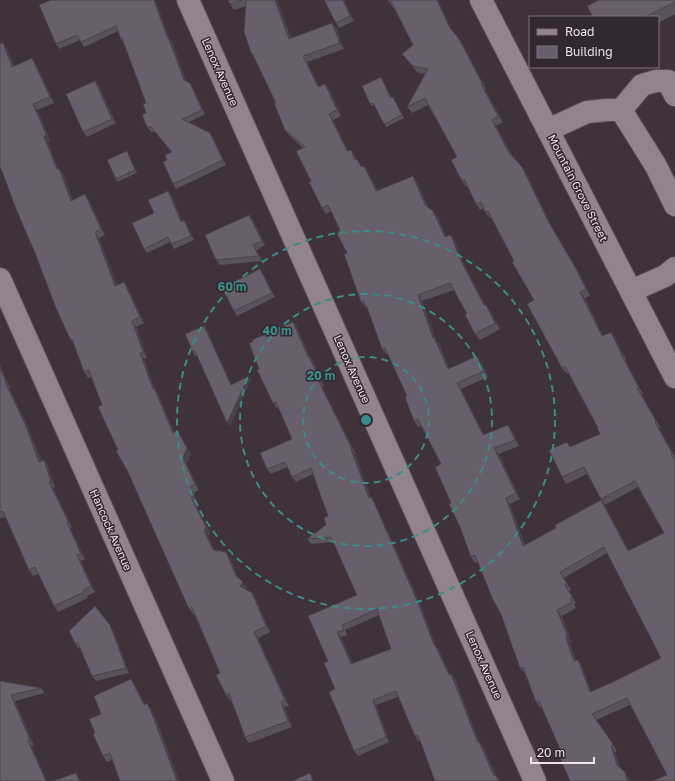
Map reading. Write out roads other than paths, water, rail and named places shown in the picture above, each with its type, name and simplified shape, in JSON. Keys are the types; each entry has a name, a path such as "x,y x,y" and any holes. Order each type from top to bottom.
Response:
{"street":[{"name":"Lenox Avenue","path":"188,0 535,781"},
{"name":"Mountain Grove Street","path":"481,0 675,377"},
{"path":"548,130 587,112 621,110 642,85 656,81 668,82 675,94"},
{"path":"621,110 656,166 675,206"},
{"path":"631,290 665,276 675,268"},
{"name":"Hancock Avenue","path":"0,279 223,781"}]}
